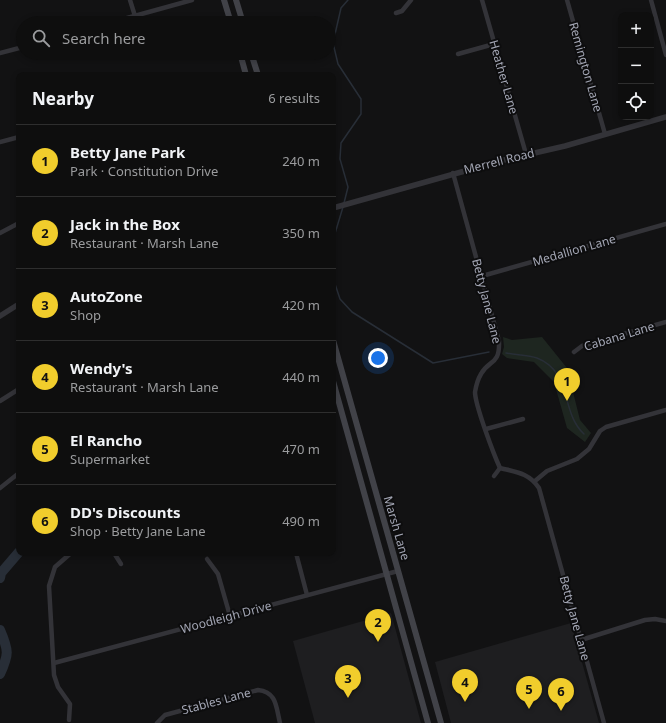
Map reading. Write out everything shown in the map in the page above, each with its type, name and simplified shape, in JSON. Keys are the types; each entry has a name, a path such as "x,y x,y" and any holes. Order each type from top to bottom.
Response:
{"main road":[{"path":"224,0 229,16"},
{"path":"236,0 241,16"},
{"path":"242,60 245,72"},
{"path":"253,60 257,72"},
{"name":"Marsh Lane","path":"336,360 369,467 440,723"},
{"name":"Marsh Lane","path":"336,392 428,723"},
{"path":"358,470 369,467"},
{"path":"413,666 424,663"}],"street":[{"path":"130,0 135,16 192,0"},
{"path":"396,12 402,11 411,0"},
{"name":"Heather Lane","path":"482,0 526,154"},
{"name":"Remington Lane","path":"567,0 604,134"},
{"path":"651,0 666,55"},
{"path":"458,54 494,44"},
{"path":"0,53 16,49"},
{"name":"Merrell Road","path":"336,207 453,173 666,117"},
{"path":"0,142 16,138"},
{"name":"Betty Jane Lane","path":"453,173 499,342 499,352 494,362 481,372 475,393 493,454 500,468"},
{"name":"Medallion Lane","path":"482,276 666,224"},
{"path":"0,233 16,225"},
{"path":"0,316 16,306"},
{"name":"Cabana Lane","path":"574,352 582,346 666,322"},
{"path":"0,401 16,391"},
{"path":"494,476 500,468 525,474 535,481 547,471 578,459 589,449 600,431 606,427 666,410"},
{"path":"486,429 523,419"},
{"path":"0,488 16,475"},
{"name":"Betty Jane Lane","path":"535,481 541,494 604,723"},
{"path":"68,556 55,567 49,586 54,675 58,687 70,704 69,720"},
{"path":"116,556 121,564"},
{"path":"297,556 308,595"},
{"path":"207,559 218,574 230,616"},
{"name":"Woodleigh Drive","path":"54,663 398,571"},
{"path":"581,640 645,620 666,621"},
{"name":"Stables Lane","path":"157,723 166,715 258,690 267,691 274,699 280,723"}],"shaded area":[{"path":"503,337 512,340 542,337 567,368 580,420 591,433 585,442 567,428 554,382 534,362 507,358 502,354 504,347"},
{"path":"391,613 421,723 315,723 293,641"},
{"path":"571,623 599,723 451,723 435,662"}],"waterway":[{"path":"336,30 341,8 348,0"},
{"path":"336,56 338,64 361,99 361,114 341,143 340,159 348,187 344,203"},
{"path":"336,230 343,207"},
{"path":"336,287 340,299 352,312 433,363 489,352"},
{"path":"506,353 537,358 548,364 556,373 561,382 572,415 584,434"},
{"path":"0,578 1,573 16,556"},
{"path":"0,630 7,652 0,674"}],"place":[{"name":"Betty Jane Park","path":"567,401"},
{"name":"Jack in the Box","path":"378,642"},
{"name":"AutoZone","path":"348,698"},
{"name":"Wendy's","path":"465,702"},
{"name":"El Rancho","path":"529,709"},
{"name":"DD's Discounts","path":"561,711"}]}
